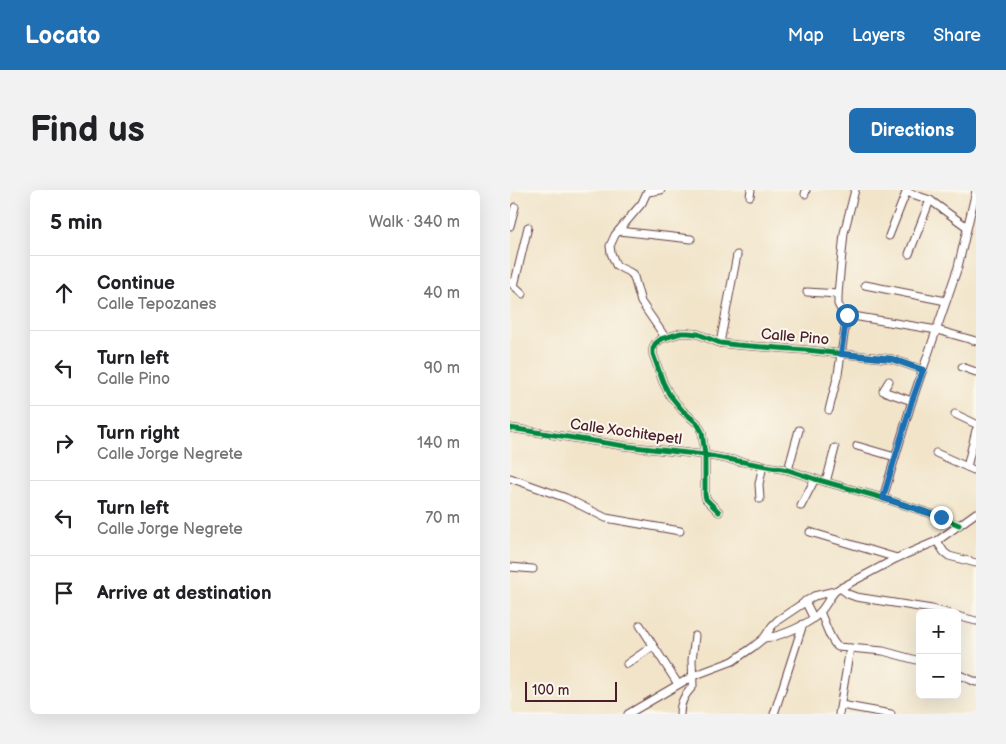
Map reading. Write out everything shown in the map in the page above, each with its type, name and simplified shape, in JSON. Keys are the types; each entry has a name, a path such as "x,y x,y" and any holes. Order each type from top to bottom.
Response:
{"street":[{"path":"661,190 648,191 642,203 615,235 610,246 612,258 620,268 632,273 641,302 665,337 655,344 653,354 669,394 683,411 697,423 702,432 705,455 705,495 706,499 719,512"},
{"path":"855,190 844,234 838,294 838,304 841,310 847,315 936,330 976,341"},
{"path":"889,236 906,191 930,200 967,227"},
{"path":"883,498 912,401 958,267 976,191"},
{"path":"909,254 930,200"},
{"path":"510,226 515,207"},
{"path":"523,294 512,284 528,227"},
{"path":"619,231 691,239"},
{"path":"720,343 737,255"},
{"path":"865,285 946,302"},
{"path":"807,292 838,294"},
{"path":"829,410 838,374 847,315"},
{"name":"Calle Pino","path":"665,337 688,333 698,334 720,343 892,359 923,370"},
{"path":"962,367 976,372"},
{"path":"889,381 883,391 912,401"},
{"path":"955,414 976,424"},
{"name":"Calle Xochitepetl","path":"510,428 625,446 705,455 788,470 883,498 941,517 959,525"},
{"path":"788,470 799,430"},
{"path":"967,467 976,430"},
{"path":"858,446 895,457"},
{"path":"826,482 836,448"},
{"path":"936,453 976,471"},
{"path":"760,499 759,484 763,465"},
{"path":"510,478 566,498 606,518 680,531"},
{"path":"801,506 815,479"},
{"path":"628,714 693,676 733,661 753,648 764,638 778,620 805,601 814,596 838,589 897,558 937,541 975,515"},
{"path":"810,532 897,558"},
{"path":"937,541 949,556 976,563"},
{"path":"510,567 533,569"},
{"path":"764,638 780,635 803,624 820,612 838,589"},
{"path":"838,589 856,597 932,609"},
{"path":"805,601 813,617"},
{"path":"820,612 835,645 838,647 883,651 916,660"},
{"path":"961,617 976,621"},
{"path":"774,714 803,624"},
{"path":"640,625 678,684"},
{"path":"680,714 681,702 693,686 692,660 695,636"},
{"path":"627,664 653,646"},
{"path":"839,714 850,648"},
{"path":"961,676 976,682"},
{"path":"840,705 891,714"}],"cycle path":[{"path":"719,512 706,499 705,495 705,455 702,432 697,423 683,411 669,394 653,354 655,344 661,339 681,333 698,334 720,343 892,359 923,370"},
{"path":"510,428 625,446 705,455 788,470 883,498 941,517 959,525"}],"route":[{"path":"847,315 841,354 892,359 923,370 883,498 941,517"}]}
